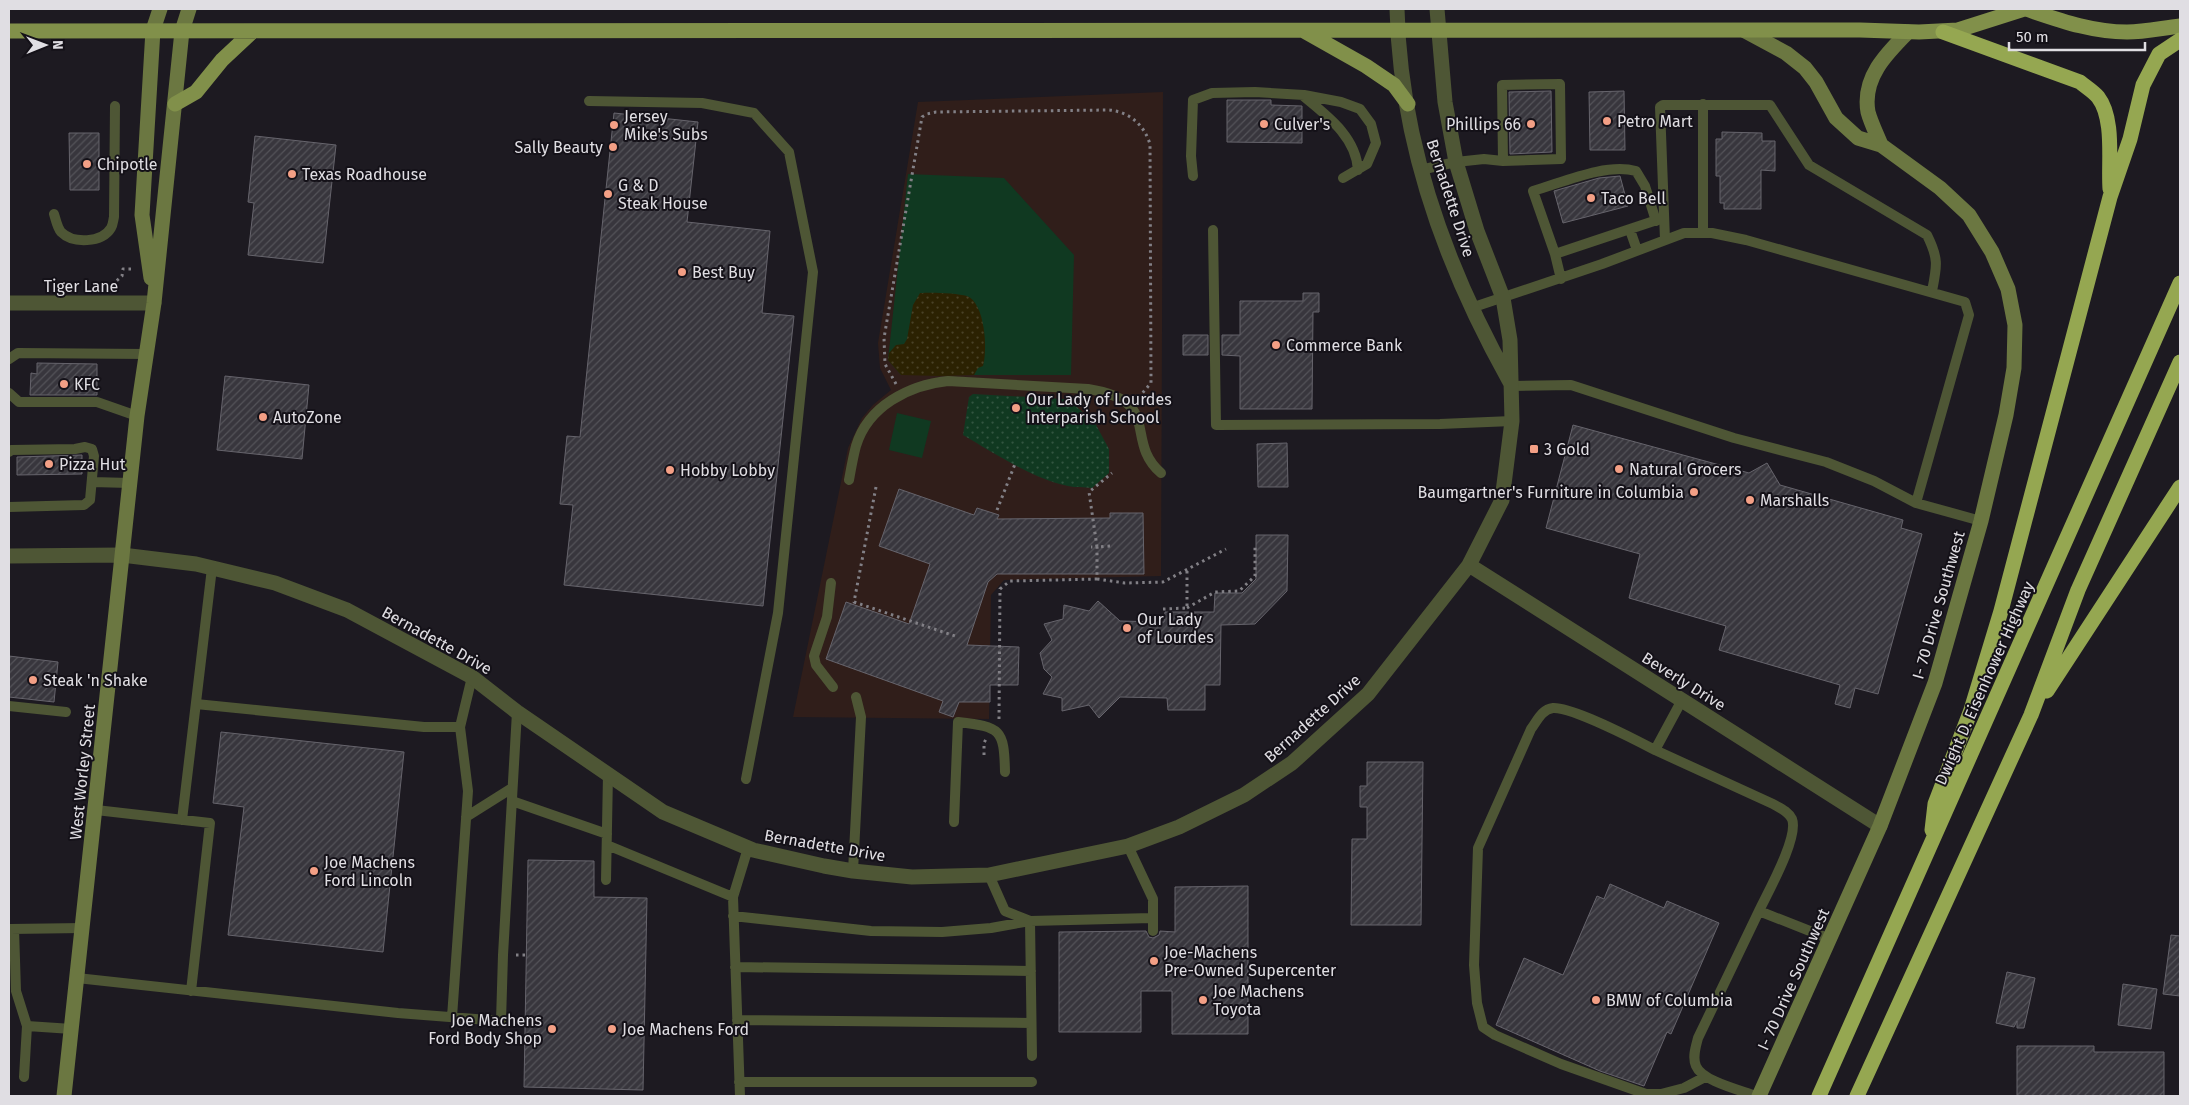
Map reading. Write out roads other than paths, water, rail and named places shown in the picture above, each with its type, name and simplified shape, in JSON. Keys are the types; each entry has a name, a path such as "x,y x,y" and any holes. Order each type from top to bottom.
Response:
{"highway":[{"path":"1943,32 2080,82 2099,98 2108,118 2110,197"},
{"path":"1929,848 1935,804 1970,710 2001,611 2110,197 2130,139 2143,86 2159,54 2180,40"},
{"name":"Dwight D. Eisenhower Highway","path":"1819,1096 2180,283"},
{"path":"1857,1096 2031,715 2078,590 2180,362"},
{"path":"2031,715 2180,487"}],"main road":[{"path":"9,31 1860,30 1943,32 1973,27 2025,9 2096,30 2127,32 2180,26"},
{"path":"1302,30 1366,66 1394,85 1408,104"},
{"path":"175,104 196,92 222,60 253,31"}],"street":[{"name":"West Worley Street","path":"154,303 142,215 153,30 160,9"},
{"name":"West Worley Street","path":"64,1096 137,416 154,303 182,31 189,9"},
{"name":"Bernadette Drive","path":"1396,9 1397,31 1413,143 1420,170 1442,235 1471,308 1512,386"},
{"name":"Bernadette Drive","path":"9,556 122,555 196,564 275,583 347,610 472,677 517,712 662,812 748,848 853,871 912,877 989,875 1128,846 1192,822 1244,795 1292,763 1368,694 1469,565 1502,500 1512,421 1510,340 1503,298 1477,231 1456,162 1445,102 1437,9"},
{"name":"I- 70 Drive Southwest","path":"1745,31 1786,53 1805,68 1816,82 1836,118 1858,138 1881,145 1940,188 1968,216 1992,252 2008,289 2015,325 2014,368 2006,416 1980,521 1935,683 1880,826 1758,1096"},
{"path":"1881,145 1868,112 1868,87 1882,58 1908,32"},
{"name":"Tiger Lane","path":"9,303 154,303"},
{"name":"Beverly Drive","path":"1469,565 1880,826"}],"lane":[{"path":"1420,170 1456,162 1484,159 1503,161 1562,159 1556,139 1556,107 1560,84 1502,85 1506,108 1506,141 1503,161"},
{"path":"1193,176 1190,156 1193,100 1212,92 1255,92 1301,95 1341,102 1360,108 1371,124 1376,143 1367,164 1343,178"},
{"path":"1301,95 1344,134 1357,156 1358,170"},
{"path":"590,101 702,103 754,113 789,152 813,272 778,613 746,779"},
{"path":"1703,104 1703,233"},
{"path":"1664,240 1660,219 1660,107 1663,105 1703,104 1770,105 1809,164 1927,235 1936,253 1937,269 1932,292"},
{"path":"54,214 61,232 74,239 90,240 102,236 112,227 114,217 115,106"},
{"path":"1560,279 1555,254 1533,191 1605,170 1622,168 1636,171 1646,186 1660,219"},
{"path":"1555,254 1660,219"},
{"path":"1213,230 1216,425 1440,424 1512,421"},
{"path":"1630,230 1637,250"},
{"path":"1471,308 1560,279 1684,233 1712,233 1746,240 1965,302 1969,315 1916,503"},
{"path":"9,359 18,353 147,354"},
{"path":"849,480 856,445 871,419 885,405 903,393 928,383 948,381 1107,392 1120,397 1131,407 1138,419 1145,452 1150,464 1161,473"},
{"path":"1512,386 1570,385 1734,438 1826,462 1874,481 1916,503 1980,521"},
{"path":"9,393 19,402 97,402 137,416"},
{"path":"9,452 11,450 75,449 85,447 92,449 94,456 90,500 84,505 9,507"},
{"path":"92,482 130,483"},
{"path":"182,820 212,568"},
{"path":"830,583 827,616 814,656 816,665 833,687"},
{"path":"452,1017 468,791 460,727 472,677"},
{"path":"853,871 861,718 856,697"},
{"path":"1655,750 1682,700"},
{"path":"196,704 424,727 460,727"},
{"path":"9,706 66,712"},
{"path":"1705,1077 1684,1088 1661,1094 1646,1094 1561,1064 1495,1035 1483,1027 1477,1003 1474,965 1478,848 1531,729 1543,712 1553,708 1600,723 1773,804 1786,811 1791,818 1793,825 1790,845 1698,1038 1694,1053 1696,1066 1705,1077 1758,1096"},
{"path":"77,978 501,1021 517,712"},
{"path":"954,822 958,722 983,725 997,732 1004,741 1005,772"},
{"path":"606,880 608,774"},
{"path":"466,817 512,788"},
{"path":"512,801 607,834"},
{"path":"96,810 210,823 191,991"},
{"path":"607,845 733,897"},
{"path":"1128,846 1154,899 1153,931"},
{"path":"740,1096 733,897 748,848"},
{"path":"989,875 1005,911 1030,921"},
{"path":"1759,911 1830,939"},
{"path":"734,916 888,932 942,932 991,928 1030,921 1152,918"},
{"path":"1030,921 1032,1056"},
{"path":"24,1077 27,1026 12,991 12,929 83,928"},
{"path":"735,967 1031,971"},
{"path":"737,1020 1031,1023"},
{"path":"27,1026 72,1029"},
{"path":"739,1082 1032,1082"}],"place":[{"name":"Petro Mart","path":"1607,121"},
{"name":"Culver's","path":"1264,124"},
{"name":"Phillips 66","path":"1531,124"},
{"name":"Jersey Mike's Subs","path":"614,125"},
{"name":"Sally Beauty","path":"613,147"},
{"name":"Chipotle","path":"87,164"},
{"name":"Texas Roadhouse","path":"292,174"},
{"name":"G & D Steak House","path":"608,194"},
{"name":"Taco Bell","path":"1591,198"},
{"name":"Best Buy","path":"682,272"},
{"name":"Commerce Bank","path":"1276,345"},
{"name":"KFC","path":"64,384"},
{"name":"Our Lady of Lourdes Interparish School","path":"1016,408"},
{"name":"AutoZone","path":"263,417"},
{"name":"3 Gold","path":"1534,449"},
{"name":"Pizza Hut","path":"49,464"},
{"name":"Natural Grocers","path":"1619,469"},
{"name":"Hobby Lobby","path":"670,470"},
{"name":"Baumgartner's Furniture in Columbia","path":"1694,492"},
{"name":"Marshalls","path":"1750,500"},
{"name":"Our Lady of Lourdes","path":"1127,628"},
{"name":"Steak 'n Shake","path":"33,680"},
{"name":"Joe Machens Ford Lincoln","path":"314,871"},
{"name":"Joe-Machens Pre-Owned Supercenter","path":"1154,961"},
{"name":"Joe Machens Toyota","path":"1203,1000"},
{"name":"BMW of Columbia","path":"1596,1000"},
{"name":"Joe Machens Ford Body Shop","path":"552,1029"},
{"name":"Joe Machens Ford","path":"612,1029"}]}
